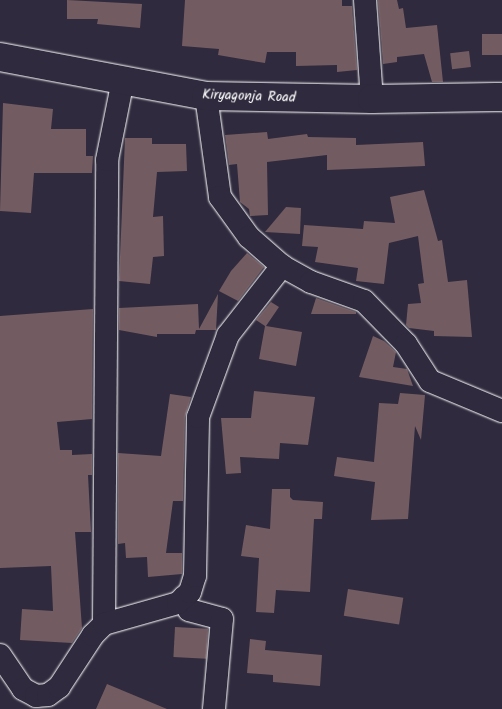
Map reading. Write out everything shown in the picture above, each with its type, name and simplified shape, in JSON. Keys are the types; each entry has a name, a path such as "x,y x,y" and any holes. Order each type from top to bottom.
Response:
{"street":[{"path":"365,0 372,99"},
{"name":"Kiryagonja Road","path":"0,57 206,96 372,99 502,97"},
{"path":"104,624 107,160 123,80"},
{"path":"206,96 220,197 249,237 282,266 311,282 364,301 406,344 430,380 502,412"},
{"path":"0,655 22,689 36,696 48,695 59,687 93,634 104,624 178,603 190,592 195,576 198,417 228,336 282,266"},
{"path":"184,597 189,610 222,618 214,709"}],"building":[{"path":"67,0 142,4 140,28 97,24 98,19 67,19"},
{"path":"185,0 342,0 342,6 352,6 357,70 337,72 337,65 296,66 296,52 267,52 265,63 218,55 219,49 182,46"},
{"path":"378,0 397,0 399,9 403,8 406,28 437,25 443,82 432,82 424,54 397,57 397,62 383,64"},
{"path":"482,34 502,34 502,55 482,55"},
{"path":"469,51 471,67 452,69 450,53"},
{"path":"3,103 53,109 51,129 86,129 86,156 93,156 92,173 34,173 31,213 0,211"},
{"path":"267,132 268,139 307,134 308,137 356,138 356,145 423,142 425,166 327,170 327,155 267,162 268,215 250,216 249,209 240,202 237,164 229,165 225,135"},
{"path":"125,138 152,138 152,144 186,144 187,171 157,172 153,217 163,216 164,256 153,257 150,284 119,281"},
{"path":"424,190 438,241 442,240 448,282 467,280 472,337 434,336 434,331 409,328 406,325 408,304 421,303 418,284 424,283 418,236 389,243 384,284 356,281 358,268 315,262 318,247 302,246 304,225 363,229 364,221 395,223 390,197"},
{"path":"286,207 301,208 300,234 265,232"},
{"path":"247,253 264,267 238,301 219,291 231,271"},
{"path":"218,294 216,330 196,330 195,334 157,334 157,337 119,330 119,308 198,304 199,329"},
{"path":"316,298 356,312 356,314 311,314"},
{"path":"271,302 279,307 266,326 302,332 296,366 259,359 265,326 256,320"},
{"path":"93,309 92,419 57,422 60,450 72,450 72,455 92,454 92,475 88,475 91,532 75,532 82,628 72,643 20,640 22,609 53,611 51,566 0,568 0,316"},
{"path":"373,336 384,341 396,352 393,367 407,369 413,386 359,377"},
{"path":"254,391 315,397 308,445 280,443 279,459 240,457 241,473 226,474 221,418 251,418"},
{"path":"400,393 425,395 421,440 415,426 408,519 371,520 375,482 334,476 337,457 374,462 379,403 398,404"},
{"path":"170,394 191,397 185,417 183,501 173,501 166,553 182,553 182,574 148,577 147,557 126,558 125,543 118,544 118,453 161,456"},
{"path":"272,489 290,489 290,497 293,500 323,502 322,519 314,519 310,592 276,590 274,613 256,612 259,558 241,556 246,525 270,529"},
{"path":"348,589 403,598 399,624 344,616"},
{"path":"175,627 208,629 206,659 173,657"},
{"path":"250,639 266,641 265,650 322,655 320,686 273,682 273,675 247,673"},
{"path":"107,684 167,709 96,709"}]}
